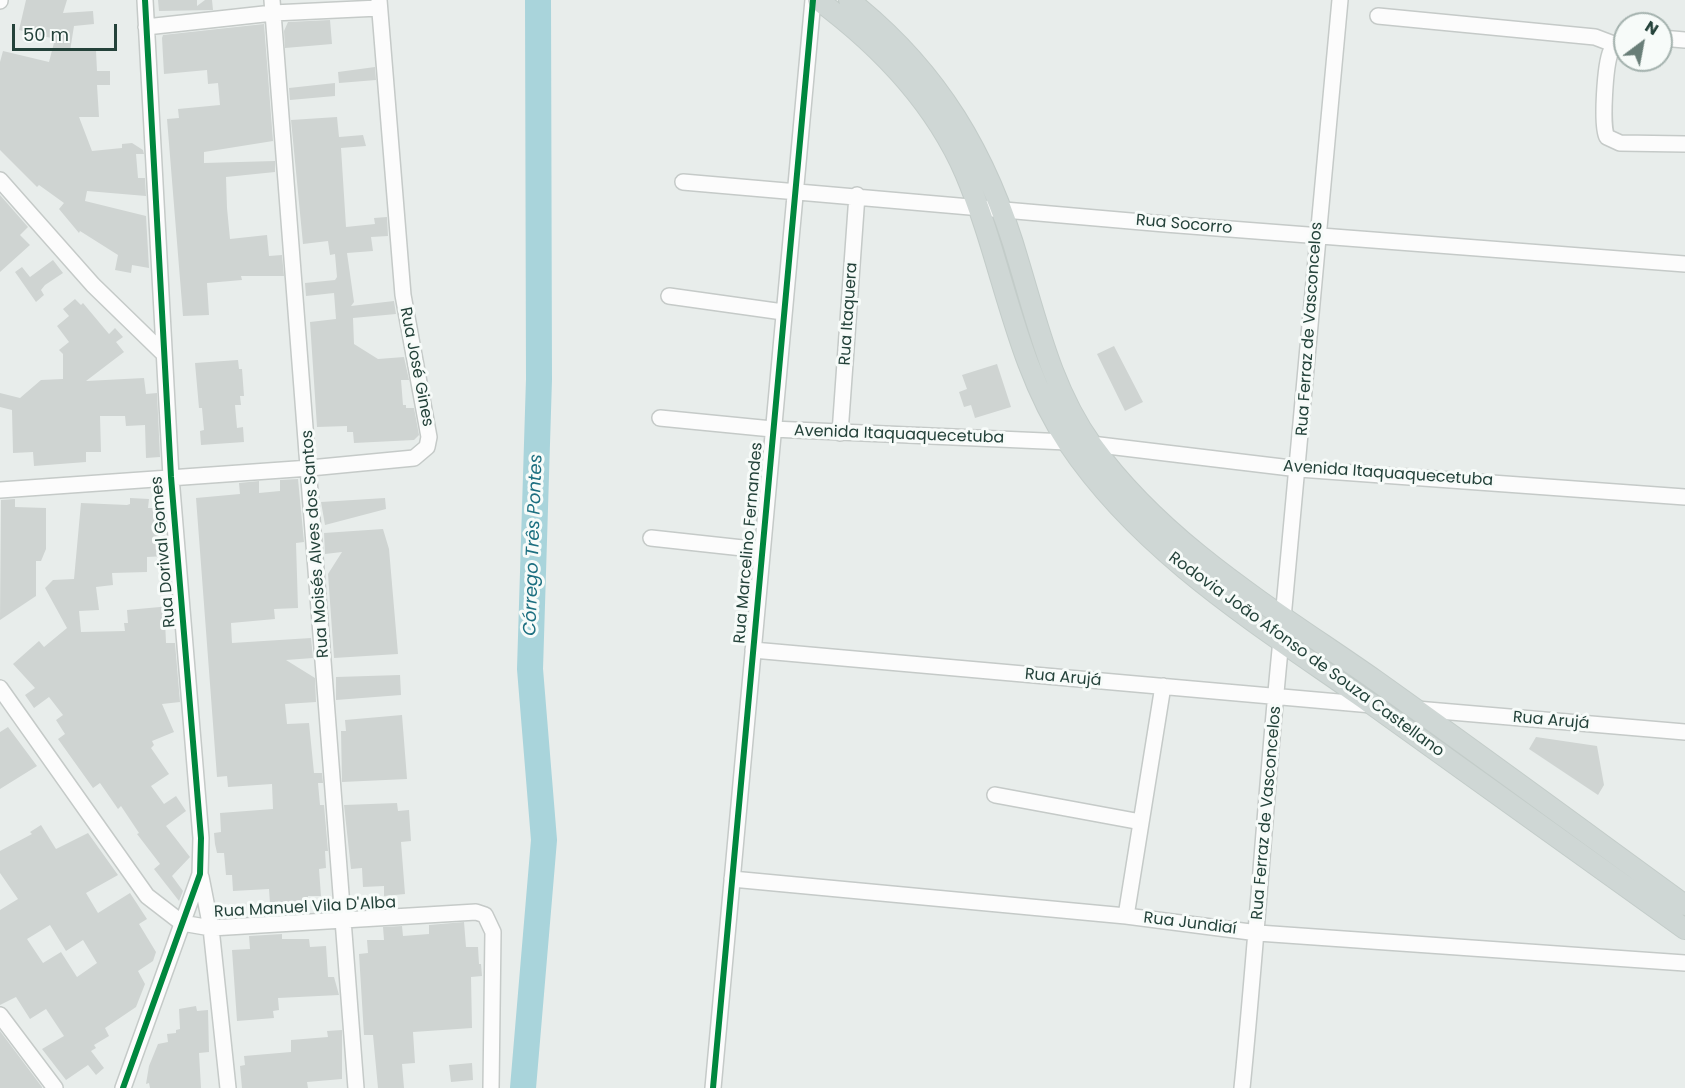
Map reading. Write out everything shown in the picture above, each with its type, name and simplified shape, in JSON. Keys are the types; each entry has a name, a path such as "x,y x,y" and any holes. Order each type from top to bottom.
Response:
{"main road":[{"name":"Rodovia João Afonso de Souza Castellano","path":"818,0 871,42 924,103 952,146 977,206 1031,371 1067,442 1106,492 1151,539 1215,592 1685,929"},
{"name":"Rodovia João Afonso de Souza Castellano","path":"849,0 906,50 938,88 963,129 1002,209 1054,377 1091,444 1139,501 1181,541 1284,618 1416,709 1685,905"}],"street":[{"name":"Rua Dorival Gomes","path":"123,1088 200,874 201,838 171,477 145,0"},
{"name":"Rua Marcelino Fernandes","path":"713,1088 813,0"},
{"name":"Rua Ferraz de Vasconcelos","path":"1242,1088 1258,933 1281,640 1299,469 1317,234 1340,0"},
{"path":"146,27 273,7 379,4"},
{"name":"Rua José Gines","path":"0,490 414,459 427,447 429,437 403,295 379,4"},
{"name":"Rua Moisés Alves dos Santos","path":"273,7 356,1088"},
{"path":"1378,16 1613,40"},
{"path":"1613,52 1608,59 1603,127 1607,137 1620,143 1685,144"},
{"path":"0,180 93,285 164,354"},
{"name":"Rua Socorro","path":"683,182 1685,264"},
{"name":"Rua Itaquera","path":"840,433 857,195"},
{"path":"669,296 783,312"},
{"name":"Avenida Itaquaquecetuba","path":"660,418 772,429 1067,442"},
{"name":"Avenida Itaquaquecetuba","path":"1091,444 1299,469 1685,497"},
{"path":"651,538 761,550"},
{"name":"Rua Arujá","path":"753,650 1373,705"},
{"path":"1126,916 1163,686"},
{"name":"Rua Manuel Vila D'Alba","path":"0,688 136,883 164,911 182,923 212,927 476,912 485,915 493,932 491,1088"},
{"name":"Rua Arujá","path":"1416,709 1685,732"},
{"path":"995,795 1141,822"},
{"path":"200,874 212,927 228,1088"},
{"name":"Rua Jundiaí","path":"732,879 1126,916 1258,933 1685,963"},
{"path":"0,1015 55,1088"}],"building":[{"path":"26,0 67,0 63,13 93,11 94,24 74,26 70,51 96,51 97,71 110,71 110,85 97,85 99,117 79,117 92,151 122,148 122,144 132,143 143,150 144,154 136,154 138,178 145,178 146,196 87,191 85,201 146,216 149,268 132,265 131,273 115,270 118,255 80,231 79,233 59,209 64,203 39,185 37,187 0,150 0,62 3,51 49,62 55,39 19,30"},
{"path":"158,0 197,0 197,6 205,0 212,0 213,10 159,11"},
{"path":"330,20 332,44 285,48 284,31 288,22"},
{"path":"264,24 273,141 204,152 204,163 275,161 275,172 226,177 227,208 230,239 267,235 269,256 282,255 284,276 241,276 242,280 207,283 209,315 183,316 167,119 179,118 178,109 220,105 218,83 208,84 207,70 164,74 162,38 163,35"},
{"path":"375,67 376,80 339,83 338,72"},
{"path":"335,83 335,96 290,100 289,88"},
{"path":"337,117 339,137 363,135 366,146 341,148 346,227 375,224 374,218 387,217 388,236 371,237 373,251 347,253 354,302 351,306 394,301 396,314 353,318 354,344 378,359 404,357 409,380 401,380 403,405 406,405 406,408 414,408 419,435 414,440 354,443 353,432 347,432 347,426 317,427 310,322 336,319 334,293 306,296 305,283 335,280 337,277 335,254 330,255 328,241 303,244 291,120"},
{"path":"0,195 28,227 20,235 30,245 0,272"},
{"path":"53,260 63,273 45,285 41,290 44,295 36,302 15,272 22,267 30,277"},
{"path":"75,299 81,305 83,303 109,334 115,328 123,337 116,342 124,352 86,381 144,378 146,394 157,393 160,457 146,458 145,425 126,426 125,416 100,416 101,452 86,452 86,462 34,466 33,452 13,453 12,410 0,407 0,393 20,398 41,380 63,379 63,354 59,350 69,342 57,326 69,316 63,309"},
{"path":"1114,346 1143,402 1125,411 1097,354"},
{"path":"238,360 239,369 242,369 244,396 240,396 241,405 235,405 237,428 243,427 244,442 201,445 200,431 204,430 202,408 199,408 195,363"},
{"path":"997,364 1011,407 975,418 971,405 964,407 959,392 967,389 962,375"},
{"path":"298,479 304,542 296,543 298,608 274,609 275,619 231,623 232,643 311,638 313,658 286,660 315,678 316,702 285,704 287,724 309,723 314,773 322,773 323,783 318,783 320,805 324,805 328,851 325,851 326,868 319,869 321,896 308,896 308,901 270,904 269,889 233,891 232,875 226,875 224,853 217,853 215,844 214,833 221,832 220,813 273,809 272,784 228,787 227,776 217,777 196,498 240,494 239,483 259,481 259,493 280,491 280,480"},
{"path":"130,498 149,499 148,508 153,508 153,516 159,517 159,528 164,528 166,556 147,557 147,572 112,573 113,585 96,587 99,610 79,611 81,632 125,631 124,623 128,623 127,610 171,606 172,620 165,620 166,643 175,643 180,702 162,704 174,732 152,741 154,745 151,748 169,774 151,786 164,804 176,796 186,811 166,826 190,857 172,876 183,891 179,901 154,869 160,864 137,834 139,833 121,806 118,809 100,783 93,788 58,739 65,734 56,720 63,715 49,697 34,708 25,695 35,688 13,664 39,641 44,647 67,628 45,588 53,580 74,579 81,503 127,505 130,504"},
{"path":"385,498 386,509 325,525 321,502"},
{"path":"15,499 15,507 46,508 46,549 41,561 36,561 36,596 0,620 1,500"},
{"path":"383,529 389,549 398,654 334,658 328,574 342,552 325,554 324,533"},
{"path":"400,675 401,695 336,700 336,677"},
{"path":"402,715 407,779 342,782 341,731 346,731 345,720"},
{"path":"8,727 37,766 0,789 0,732"},
{"path":"1536,737 1597,746 1604,785 1598,795 1529,749"},
{"path":"397,803 398,811 409,810 411,841 401,842 405,894 384,896 384,886 363,887 362,868 351,869 344,805"},
{"path":"41,825 56,849 88,833 118,875 86,893 98,913 130,893 147,919 139,924 156,952 153,961 138,971 145,984 136,1007 105,1028 109,1036 94,1045 96,1048 91,1051 104,1068 96,1075 88,1065 66,1080 42,1049 64,1036 46,1009 30,1019 16,997 0,1005 0,910 18,899 0,873 0,851 32,834 30,832","holes":["50,925 66,951 83,940 97,963 77,977 61,952 43,963 27,939"]},
{"path":"464,922 466,947 478,947 482,976 471,977 472,1028 413,1032 415,1063 402,1064 404,1088 378,1088 373,1035 364,1035 359,954 368,953 367,940 384,940 383,927 402,926 403,936 429,934 429,925"},
{"path":"282,934 282,939 309,939 310,947 326,946 328,977 334,977 339,995 278,998 279,1010 273,1011 274,1018 237,1021 232,950 250,949 249,936"},
{"path":"196,1006 197,1011 208,1010 209,1052 199,1053 201,1088 150,1088 149,1083 146,1084 149,1066 158,1044 168,1042 167,1034 176,1033 176,1030 180,1029 179,1009"},
{"path":"342,1030 342,1079 307,1082 308,1088 242,1088 240,1066 245,1065 244,1056 291,1052 291,1040 328,1037 327,1031"},
{"path":"0,1031 42,1087 42,1088 0,1088"},
{"path":"472,1063 473,1080 451,1082 449,1065"}],"waterway":[{"name":"Córrego Três Pontes","path":"523,1088 544,840 530,669 539,379 538,0"}],"cycle path":[{"path":"123,1088 200,874 201,838 171,477 145,0"},
{"path":"713,1088 813,0"}]}
